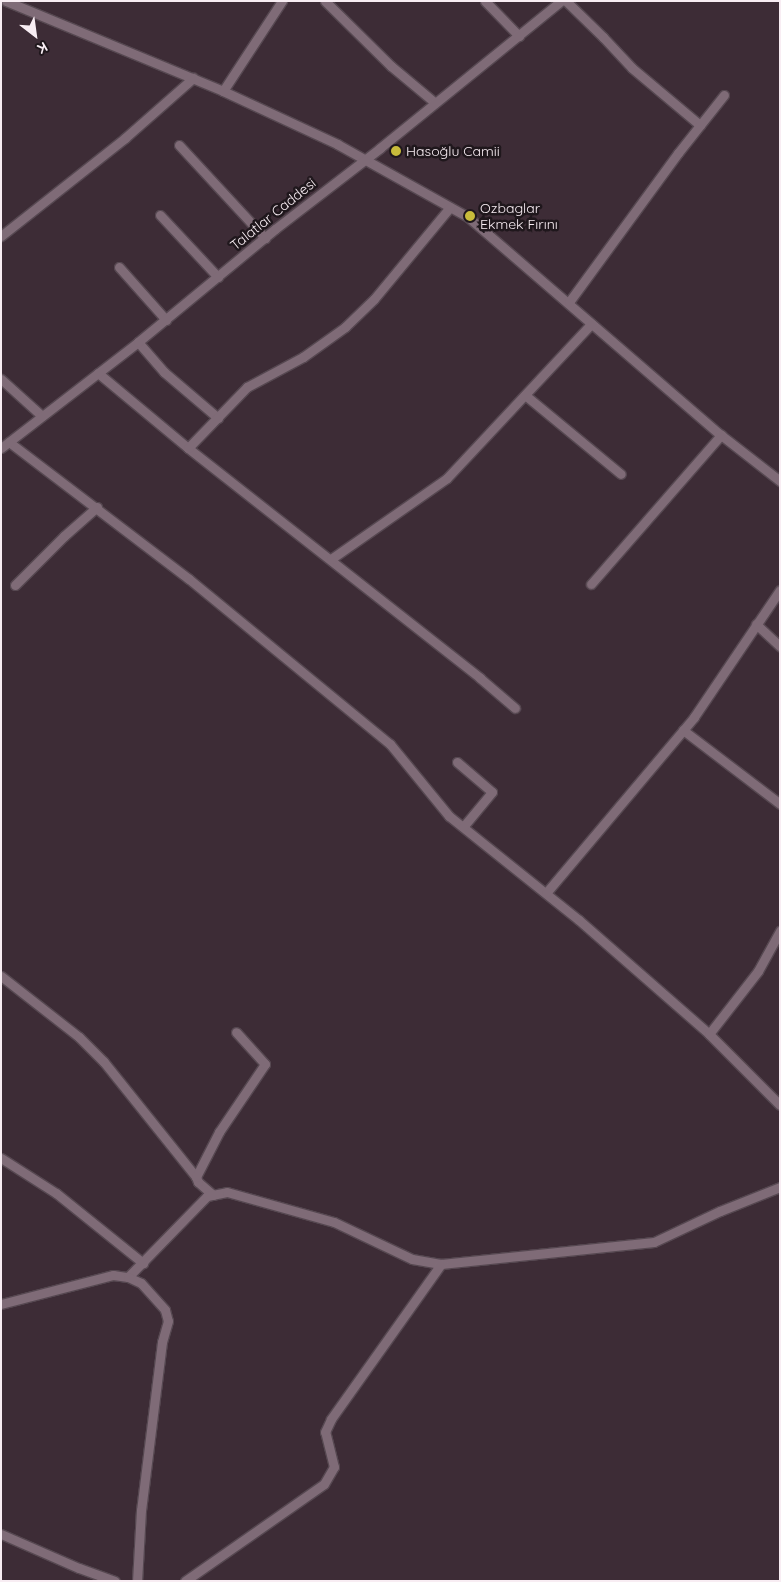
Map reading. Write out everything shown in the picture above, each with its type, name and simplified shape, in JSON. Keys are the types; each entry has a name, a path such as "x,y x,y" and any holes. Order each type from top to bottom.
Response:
{"street":[{"path":"6,1 193,78 337,144 468,217 569,302 590,324 721,435 780,481"},
{"path":"223,91 282,1"},
{"path":"325,1 391,66 434,102"},
{"path":"485,1 519,36"},
{"name":"Talatlar Caddesi","path":"5,445 166,320 265,238 561,1"},
{"path":"566,1 632,68 700,125"},
{"path":"1,236 125,138 193,78"},
{"path":"569,302 724,95"},
{"path":"179,145 265,238"},
{"path":"188,448 247,388 303,357 346,327 374,299 450,207"},
{"path":"160,215 218,277"},
{"path":"119,266 166,320"},
{"path":"331,559 447,478 590,324"},
{"path":"138,342 164,372 218,418"},
{"path":"98,373 188,448 331,559 515,708"},
{"path":"1,378 42,416"},
{"path":"525,395 621,474"},
{"path":"592,584 721,435"},
{"path":"5,445 97,507 390,744 449,816 546,893 708,1034 780,1105"},
{"path":"15,585 64,536 97,507"},
{"path":"546,893 683,730 780,590"},
{"path":"756,624 780,646"},
{"path":"683,730 780,804"},
{"path":"457,762 492,792 463,827"},
{"path":"708,1034 758,971 780,931"},
{"path":"1,976 79,1037 104,1062 196,1177 198,1182 213,1195"},
{"path":"196,1177 219,1132 265,1064 236,1032"},
{"path":"1,1158 56,1193 143,1263"},
{"path":"128,1278 207,1196 227,1192 334,1222 412,1259 442,1264 654,1242 720,1211 780,1187"},
{"path":"185,1581 324,1484 334,1467 325,1432 331,1419 442,1264"},
{"path":"1,1304 113,1275 141,1283 165,1310 168,1321 162,1342 141,1510 137,1581"},
{"path":"1,1534 79,1568 115,1581"}],"place":[{"name":"Hasoğlu Camii","path":"396,151"},
{"name":"Ozbaglar Ekmek Fırını","path":"470,216"}]}
